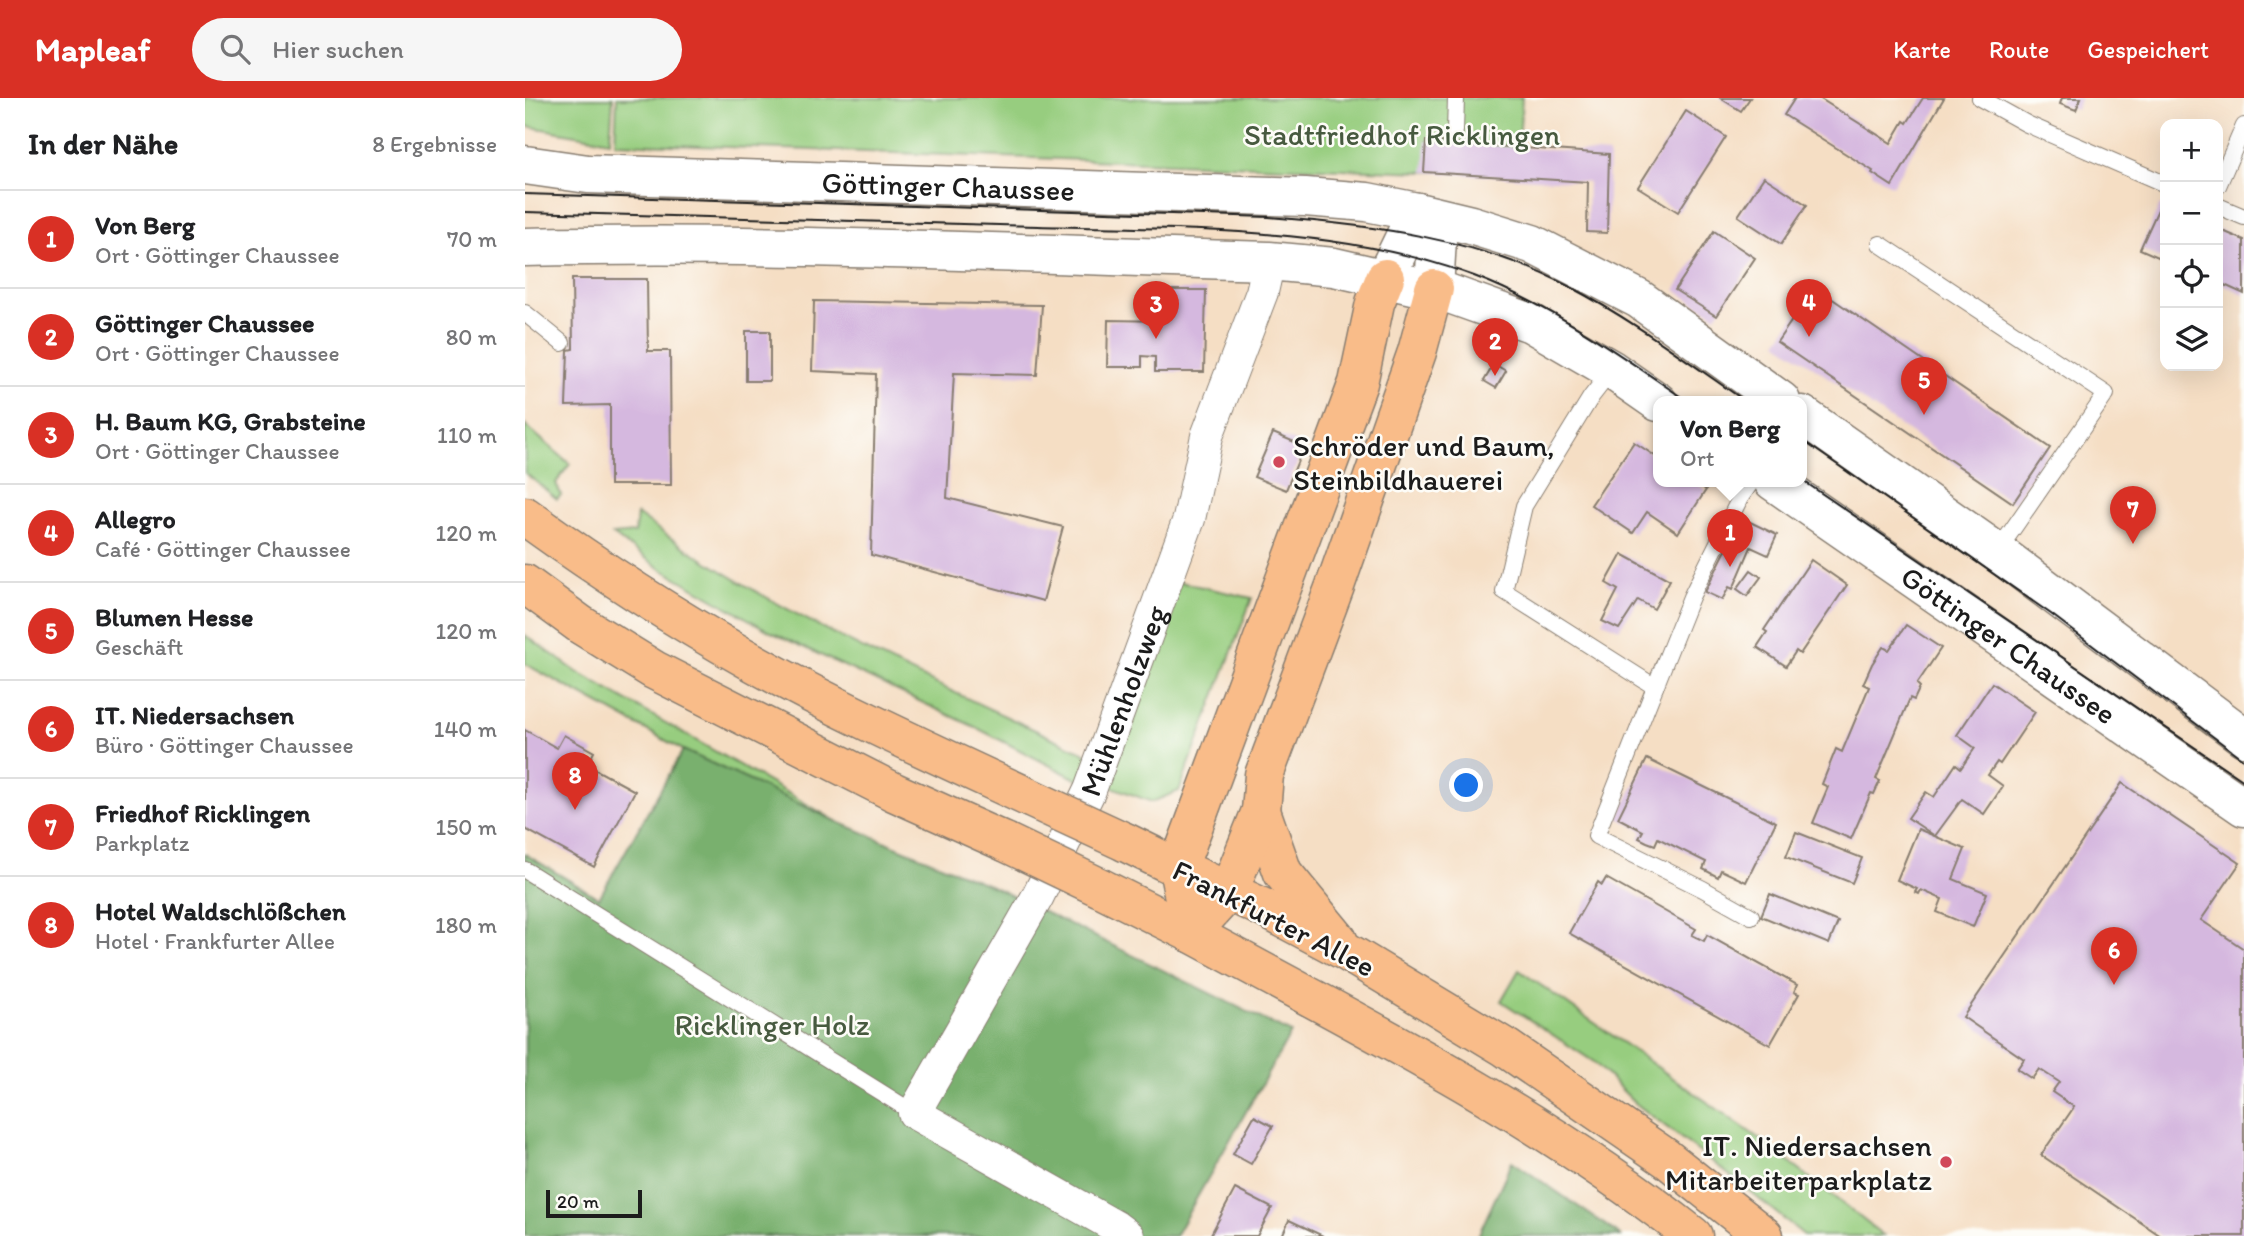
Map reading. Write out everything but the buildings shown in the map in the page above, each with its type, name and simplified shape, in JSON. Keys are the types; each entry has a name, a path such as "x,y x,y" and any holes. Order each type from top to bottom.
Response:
{"main road":[{"path":"1191,933 1178,868 1358,383 1375,303 1385,278"},
{"path":"1191,933 1229,891 1261,811 1264,775 1340,573 1417,352 1434,289"},
{"name":"Frankfurter Allee","path":"525,516 626,586 749,660 866,721 1229,891 1347,952 1506,1048 1666,1158 1764,1236"},
{"name":"Frankfurter Allee","path":"525,584 581,625 654,670 894,792 1005,842 1191,933 1478,1089 1643,1197 1693,1236"},
{"path":"1261,811 1283,873 1347,952"}],"street":[{"name":"Göttinger Chaussee","path":"525,164 588,174 1305,197 1367,202 1471,225 1532,244 1639,299 1774,396"},
{"path":"1385,278 1417,212 1437,239 1434,289"},
{"path":"525,247 622,245 1269,261 1334,267 1434,289 1531,323 1612,370 1653,399"},
{"name":"Mühlenholzweg","path":"914,1113 1038,896 1090,790 1189,519 1207,436 1262,292 1269,261"},
{"name":"Göttinger Chaussee","path":"1807,419 1997,552 2244,737"},
{"name":"Göttinger Chaussee","path":"1782,487 2244,807"},
{"path":"914,1113 1128,1236"}],"lane":[{"path":"1455,131 1456,98"},
{"path":"1980,98 2027,124 2160,182"},
{"path":"2220,182 2244,126"},
{"path":"2223,208 2244,217"},
{"path":"1880,244 2106,394 1997,552"},
{"path":"525,313 562,343"},
{"path":"1612,370 1591,397 1524,506 1504,591 1655,687"},
{"path":"1748,487 1691,597 1596,836 1703,888 1751,916"},
{"path":"525,870 914,1113"}],"green space":[{"path":"525,98 613,98 610,141 525,126"},
{"name":"Stadtfriedhof Ricklingen","path":"617,98 1522,98 1517,171 1424,172 615,143"},
{"path":"525,425 570,464 556,483 561,495 557,499 525,473"},
{"path":"637,514 744,585 800,616 1091,756 1080,781 975,727 771,632 661,569 613,535 635,533"},
{"path":"1175,581 1252,598 1179,791 1152,802 1104,784"},
{"path":"525,635 577,672 838,822 683,750 525,664"},
{"name":"Ricklinger Holz","path":"683,750 838,822 996,888 1291,1033 1175,1236 525,1236 525,854 599,898"},
{"path":"1519,970 1757,1137 1884,1236 1805,1236 1635,1103 1594,1062 1501,1001"},
{"path":"1512,1161 1617,1233 1620,1236 1478,1236"}],"tram line":[{"path":"525,194 1269,217 1385,230 1461,245 1535,270 1615,313 1738,396"},
{"path":"525,212 1203,230 1259,233 1369,247 1422,259 1474,276 1530,301 1584,332 1680,396"},
{"path":"1807,443 2051,614 2244,760"},
{"path":"1807,483 2244,781"}],"place":[{"name":"Allegro","path":"1809,337"},
{"name":"H. Baum KG, Grabsteine","path":"1156,339"},
{"name":"Göttinger Chaussee","path":"1495,376"},
{"name":"Blumen Hesse","path":"1924,415"},
{"name":"Schröder und Baum, Steinbildhauerei","path":"1279,462"},
{"name":"Friedhof Ricklingen","path":"2133,544"},
{"name":"Von Berg","path":"1730,567"},
{"name":"Hotel Waldschlößchen","path":"575,810"},
{"name":"IT. Niedersachsen","path":"2114,985"},
{"name":"IT. Niedersachsen Mitarbeiterparkplatz","path":"1946,1162"}]}
